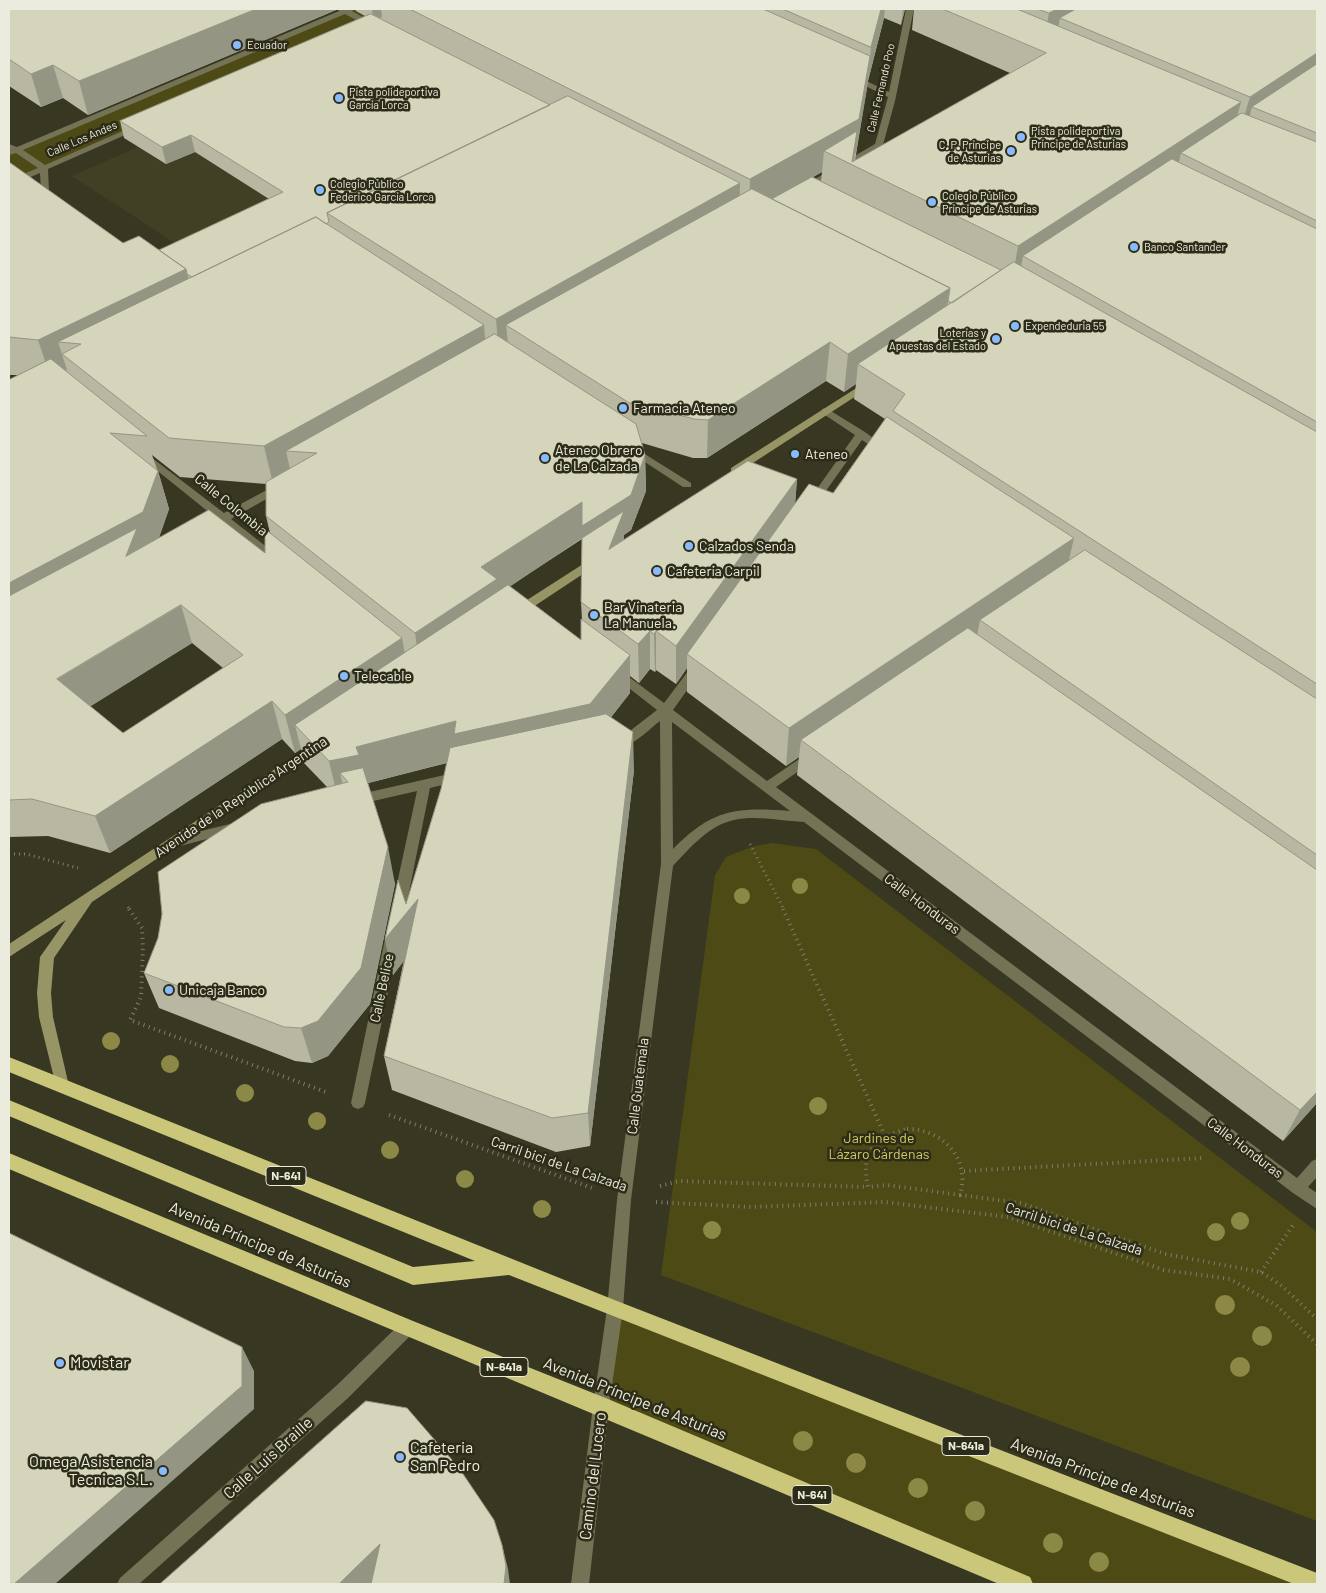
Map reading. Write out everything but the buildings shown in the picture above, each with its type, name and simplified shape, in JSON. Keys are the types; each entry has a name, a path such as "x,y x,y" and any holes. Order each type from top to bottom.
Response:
{"highway":[{"name":"Avenida Príncipe de Asturias","path":"9,1064 615,1309 1317,1583"},
{"name":"Avenida Príncipe de Asturias","path":"9,1108 413,1276 511,1267"},
{"name":"Avenida Príncipe de Asturias","path":"9,1161 407,1328 601,1406 1023,1584"}],"street":[{"name":"Calle Fernando Poo","path":"794,195 815,188 878,145 892,96 910,9"},
{"path":"346,10 385,32"},
{"name":"Calle Los Andes","path":"11,149 346,10"},
{"path":"847,75 892,96"},
{"name":"Calle Los Andes","path":"9,183 146,124"},
{"path":"11,149 44,168 45,192 61,204"},
{"path":"721,480 874,379"},
{"path":"826,411 896,457"},
{"path":"805,513 861,434"},
{"path":"621,442 687,485"},
{"name":"Calle Colombia","path":"135,448 287,570"},
{"path":"198,533 289,481"},
{"path":"505,620 607,553"},
{"path":"526,606 540,616"},
{"path":"606,745 625,741 666,710 702,660"},
{"name":"Calle Honduras","path":"608,667 1317,1202"},
{"name":"Calle Guatemala","path":"615,1309 624,1200 667,864 666,710"},
{"name":"Avenida de la República Argentina","path":"9,951 176,842 330,737"},
{"path":"767,787 826,747"},
{"path":"348,802 472,774"},
{"name":"Calle Belice","path":"358,1103 424,785"},
{"path":"667,864 696,834 714,822 736,815 807,817"},
{"path":"176,842 243,826"},
{"name":"Avenida de la República Argentina","path":"62,1086 46,1017 44,993 47,957 91,897"},
{"path":"1298,1188 1317,1166"},
{"name":"Camino del Lucero","path":"580,1584 601,1406 615,1309"},
{"name":"Calle Luis Braille","path":"126,1584 342,1392 407,1328"}],"path":[{"path":"748,841 795,933 885,1136"},
{"path":"9,854 26,854 80,868 112,883"},
{"name":"Carril bici de La Calzada","path":"112,883 142,928 141,997 130,1020 624,1200 751,1207 884,1202 1008,1216 1164,1270 1230,1279 1276,1305 1317,1344"},
{"path":"868,1187 865,1176 866,1158 874,1144 888,1133 907,1129 926,1131 944,1140 956,1154 964,1171 960,1195"},
{"path":"964,1171 1256,1156"},
{"path":"624,1200 674,1181 868,1187 886,1185 1021,1204 1165,1254 1261,1272 1282,1286 1317,1319"},
{"path":"1261,1272 1298,1218"}],"shaded area":[{"path":"375,42 227,277 72,176"}],"green space":[{"path":"351,9 411,9 9,183 9,153"},
{"name":"Jardines de Lázaro Cárdenas","path":"772,843 816,849 1317,1232 1317,1521 661,1275 715,875 726,857 751,847"},
{"path":"615,1309 1317,1584 1023,1584 601,1406"}],"place":[{"name":"Ecuador","path":"237,45"},
{"name":"Pista polideportiva García Lorca","path":"339,98"},
{"name":"Pista polideportiva Príncipe de Asturias","path":"1021,137"},
{"name":"C. P. Príncipe de Asturias","path":"1011,151"},
{"name":"Colegio Público Federico García Lorca","path":"320,190"},
{"name":"Colegio Público Príncipe de Asturias","path":"932,202"},
{"name":"Banco Santander","path":"1134,247"},
{"name":"Expendeduria 55","path":"1015,326"},
{"name":"Loterías y Apuestas del Estado","path":"996,339"},
{"name":"Farmacia Ateneo","path":"623,408"},
{"name":"Ateneo","path":"795,454"},
{"name":"Ateneo Obrero de La Calzada","path":"545,458"},
{"name":"Calzados Senda","path":"689,546"},
{"name":"Cafetería Carpil","path":"657,571"},
{"name":"Bar Vinateria La Manuela.","path":"594,615"},
{"name":"Telecable","path":"344,676"},
{"name":"Unicaja Banco","path":"169,990"},
{"name":"Movistar","path":"60,1363"},
{"name":"Cafeteria San Pedro","path":"400,1457"},
{"name":"Omega Asistencia Tecnica S.L.","path":"163,1471"}]}
